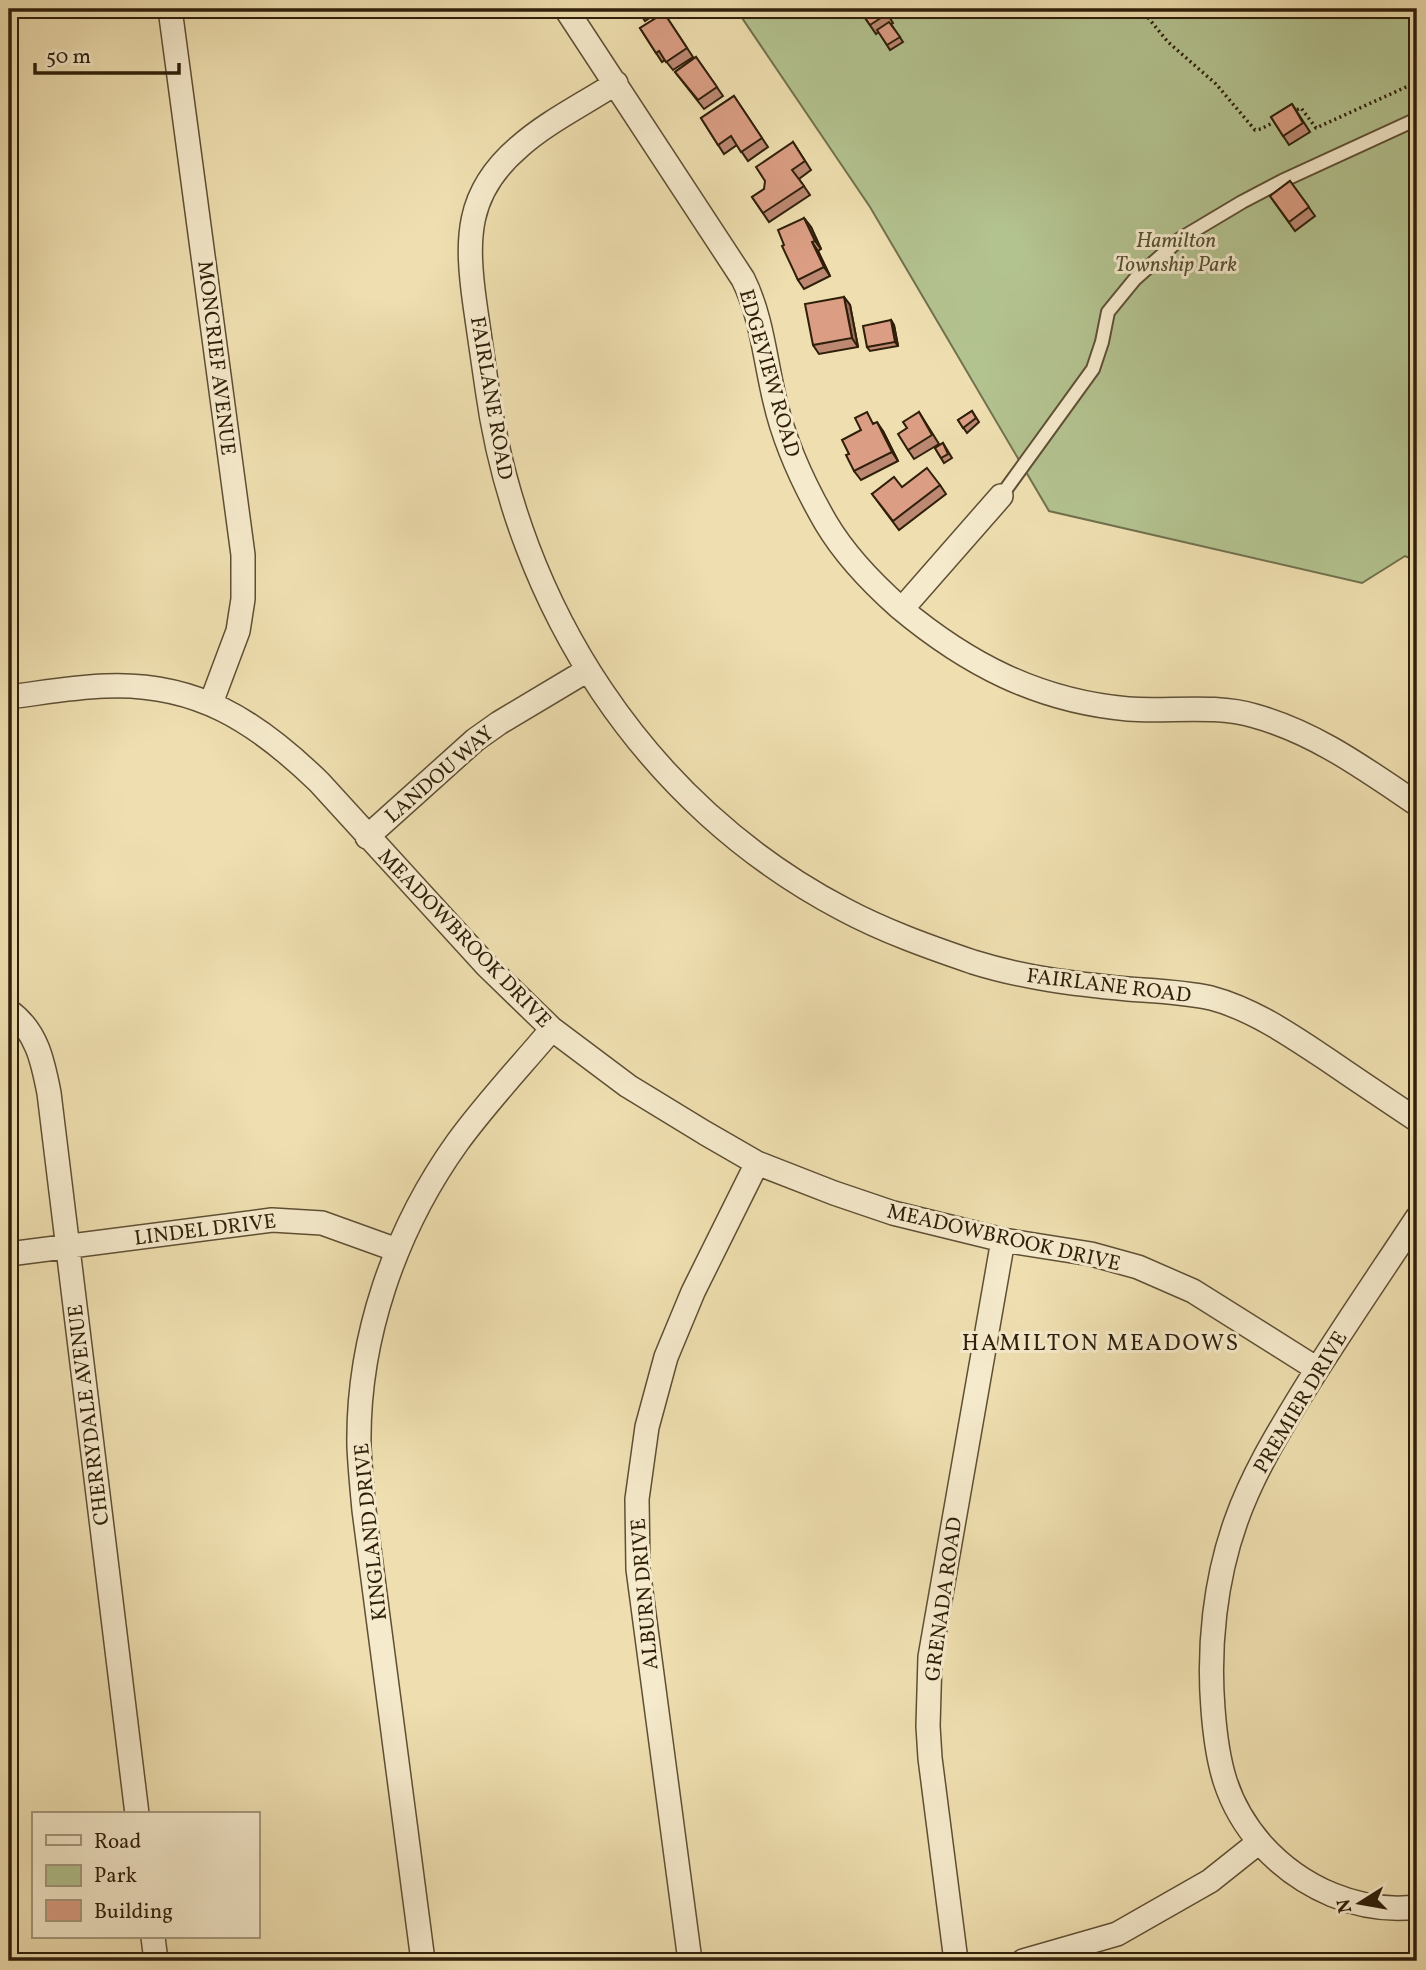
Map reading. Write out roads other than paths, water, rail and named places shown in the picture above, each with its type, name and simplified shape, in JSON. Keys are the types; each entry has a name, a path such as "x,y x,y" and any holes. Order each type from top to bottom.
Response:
{"street":[{"name":"MONCRIEF AVENUE","path":"170,9 243,555 243,599 238,631 211,703"},
{"name":"EDGEVIEW ROAD","path":"566,9 720,241 750,293 759,322 775,403 800,475 842,546 869,579 922,627 969,659 1020,684 1058,695 1128,709 1214,710 1252,715 1291,727 1331,746 1417,804"},
{"name":"FAIRLANE ROAD","path":"616,83 522,144 501,163 479,198 469,240 471,276 491,420 511,504 550,603 586,671 614,711 656,763 692,799 769,862 845,911 915,942 1015,974 1061,982 1214,999 1276,1026 1417,1120"},
{"path":"902,609 1001,496"},
{"name":"LANDOU WAY","path":"367,837 475,740 586,671"},
{"name":"MEADOWBROOK DRIVE","path":"9,696 105,686 131,686 183,694 211,703 251,724 289,754 487,966 552,1029 628,1086 757,1163 834,1194 893,1213 1003,1240 1091,1254 1138,1267 1192,1291 1317,1369"},
{"name":"CHERRYDALE AVENUE","path":"15,1016 34,1041 43,1061 137,1812"},
{"name":"KINGLAND DRIVE","path":"423,1961 364,1510 359,1445 364,1380 374,1323 397,1250 421,1201 455,1147 552,1029"},
{"name":"ALBURN DRIVE","path":"690,1961 638,1569 637,1499 647,1427 666,1357 693,1292 757,1163"},
{"name":"PREMIER DRIVE","path":"1417,1218 1317,1369 1257,1469 1236,1522 1217,1599 1211,1676 1217,1754 1230,1796 1259,1842 1299,1878 1341,1899 1396,1909 1417,1907"},
{"name":"LINDEL DRIVE","path":"9,1254 272,1220 322,1223 397,1250"},
{"name":"GRENADA ROAD","path":"956,1961 930,1758 930,1657 1003,1240"},
{"path":"1023,1961 1117,1934 1210,1881 1259,1842"},
{"path":"153,1938 156,1961"}],"lane":[{"path":"1001,496 1093,369 1108,312 1135,279 1180,239 1282,181 1417,119"}],"district":[{"name":"HAMILTON MEADOWS","path":"1101,1342"}],"park label":[{"name":"Hamilton Township Park","path":"1176,252"}]}
